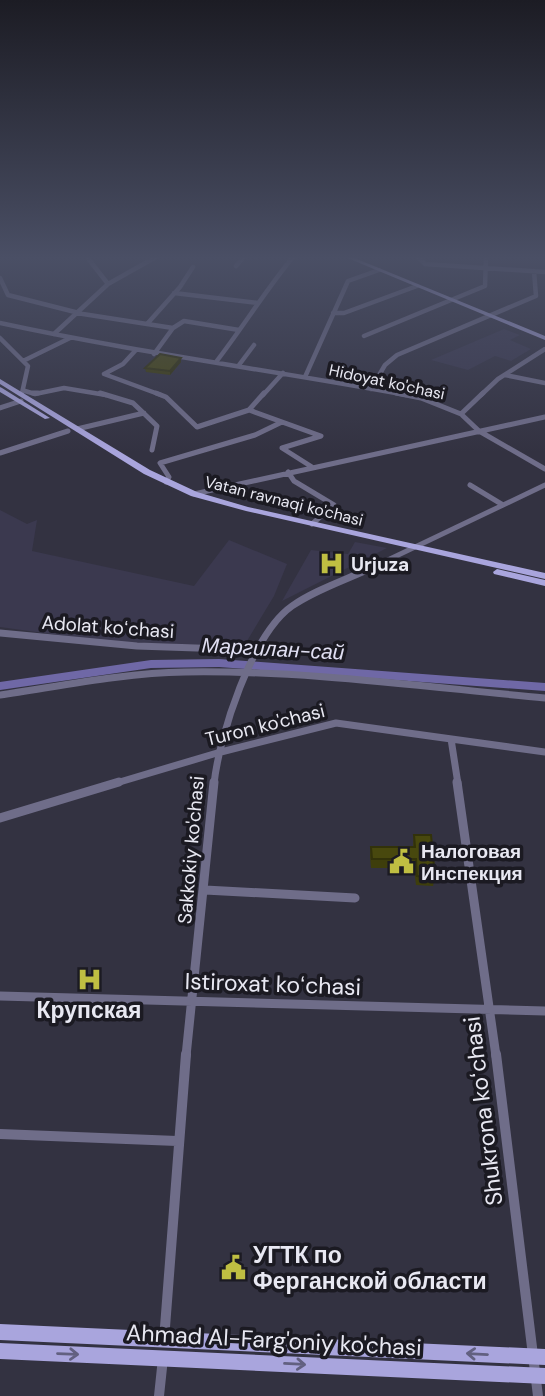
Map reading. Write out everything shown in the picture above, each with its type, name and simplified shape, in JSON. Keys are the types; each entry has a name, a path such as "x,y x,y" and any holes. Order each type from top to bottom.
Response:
{"main road":[{"path":"505,322 545,338"},
{"name":"Vatan ravnaqi ko'chasi","path":"0,381 152,482 191,499 242,514 545,583"},
{"name":"Vatan ravnaqi ko'chasi","path":"0,388 22,395"},
{"name":"Vatan ravnaqi ko'chasi","path":"67,427 166,482 194,494 312,524 545,576"},
{"name":"Ahmad Al-Farg'oniy ko'chasi","path":"0,1332 539,1357"},
{"name":"Ahmad Al-Farg'oniy ko'chasi","path":"0,1351 540,1376"}],"street":[{"path":"54,334 68,322"},
{"path":"136,322 173,328"},
{"path":"154,354 173,328 182,322"},
{"path":"191,322 239,330"},
{"path":"216,362 245,322"},
{"path":"305,377 329,322"},
{"path":"364,336 398,322"},
{"path":"371,389 384,365 397,355 475,322"},
{"name":"Hidoyat ko'chasi","path":"1,324 135,351 239,365 421,398 461,414 479,431 545,469"},
{"path":"0,338 25,360 28,366 23,378 22,395"},
{"path":"25,360 71,338"},
{"path":"239,365 254,345"},
{"path":"461,414 505,375 545,349"},
{"path":"135,351 122,364 104,374 166,397 197,428 249,410 284,373"},
{"path":"535,356 545,358"},
{"path":"505,375 545,383"},
{"path":"0,408 22,395 60,388 89,390 133,403 144,413 157,426 152,450"},
{"path":"249,410 321,436 282,448 312,467"},
{"path":"0,453 67,427 144,413"},
{"path":"194,494 545,417"},
{"path":"166,482 169,477 160,463 255,435 282,422"},
{"path":"288,472 295,481 334,505 312,524"},
{"path":"470,485 503,505"},
{"name":"Sakkokiy ko'chasi","path":"159,1396 177,1141 205,890 217,753 256,650 274,622 293,605 545,485"},
{"name":"Adolat koʻchasi","path":"0,633 124,645 256,650"},
{"path":"0,695 146,674 246,674 324,678 545,698"},
{"name":"Turon ko'chasi","path":"0,818 217,753 336,723 545,752"},
{"name":"Shukrona koʻchasi","path":"450,739 539,1357 538,1396"},
{"path":"205,890 355,898"},
{"name":"Istiroxat koʻchasi","path":"0,996 545,1011"},
{"path":"0,1134 177,1141"}],"shaded area":[{"path":"504,329 520,335 510,340 531,349 511,361 495,356 468,370 431,360"},
{"path":"0,510 27,524 37,520 32,551 194,586 229,540 287,564 274,596 244,646 109,642 0,627"},
{"name":"Urjuza","path":"355,542 387,548 282,601 311,550 348,554"}],"building":[{"path":"160,354 181,358 170,371 145,368"},
{"path":"414,835 431,835 435,877 417,876 416,859 372,859 371,847 415,847"}],"waterway":[{"name":"Маргилан-сай","path":"0,686 151,664 219,663 545,687"}],"place":[{"name":"Urjuza","path":"331,564"},
{"name":"Налоговая Инспекция","path":"401,862"},
{"name":"Крупская","path":"89,980"},
{"name":"УГТК по Ферганской области","path":"233,1268"}]}
